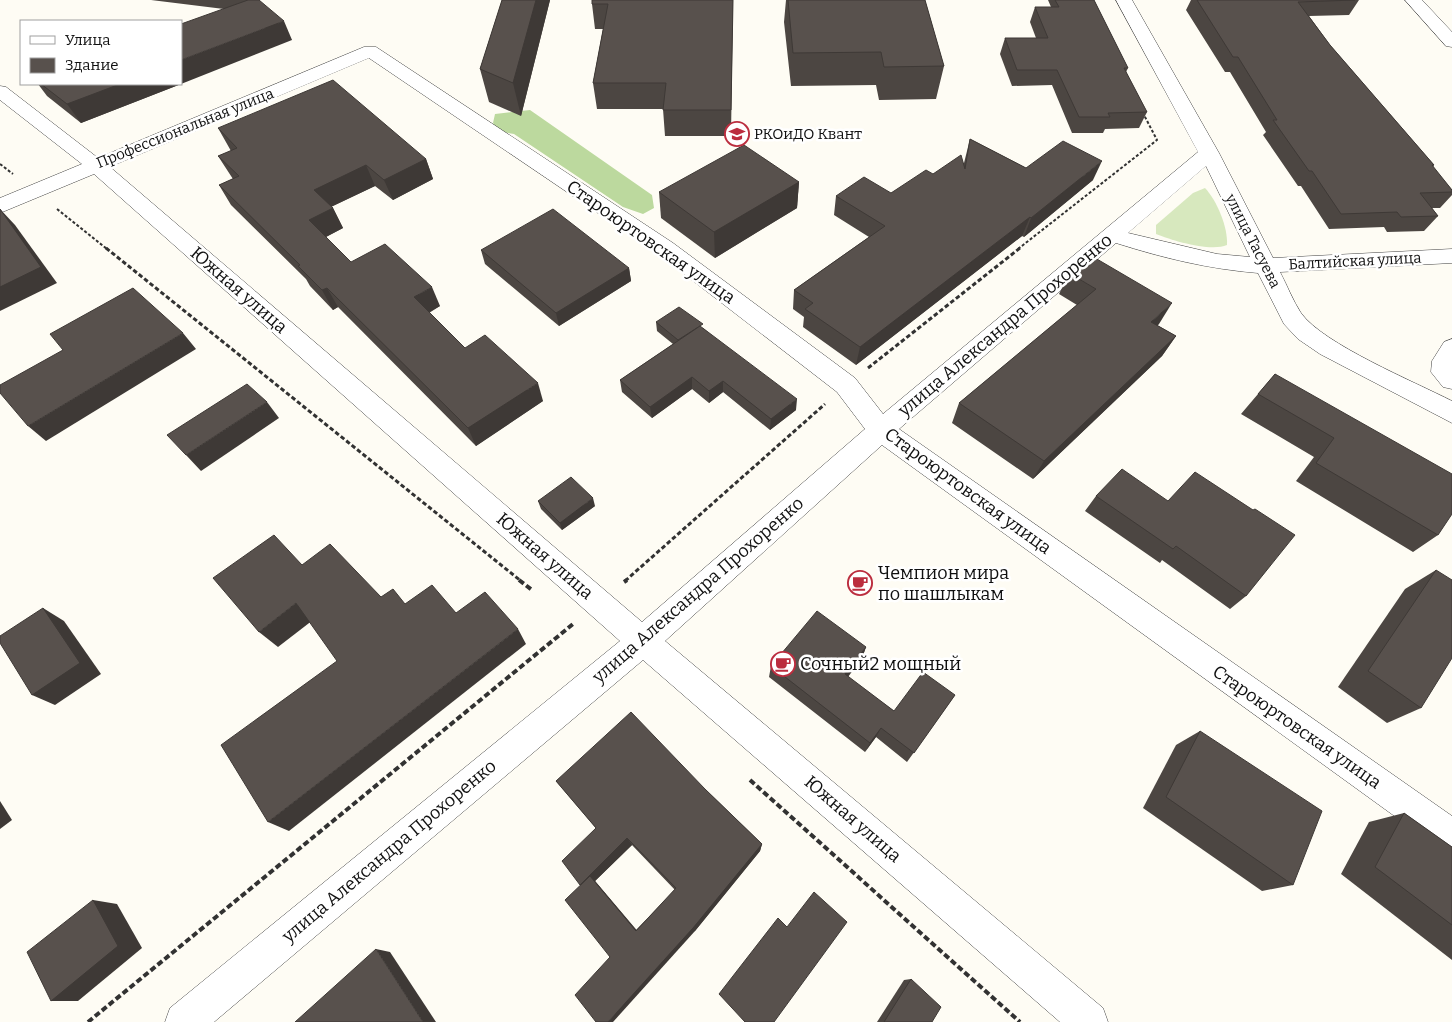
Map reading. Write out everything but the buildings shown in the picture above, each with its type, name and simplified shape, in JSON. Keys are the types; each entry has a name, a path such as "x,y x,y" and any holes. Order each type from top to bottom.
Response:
{"street":[{"name":"улица Тасуева","path":"1124,0 1209,153 1292,318 1306,333 1328,348 1452,412"},
{"path":"1413,0 1452,42"},
{"name":"Профессиональная улица","path":"0,206 370,51"},
{"name":"Староюртовская улица","path":"370,51 665,248 846,385 881,430 1452,837"},
{"name":"Южная улица","path":"0,91 96,165 599,604 644,640 1089,1022"},
{"name":"улица Александра Прохоренко","path":"184,1022 644,640 881,430 1209,153"},
{"name":"Балтийская улица","path":"1112,235 1162,250 1217,262 1265,266 1342,260 1452,256"},
{"path":"1452,348 1444,361 1443,372 1452,380"}],"path":[{"path":"88,1022 599,604 846,385 1157,140 1144,114"},
{"path":"0,164 535,593"},
{"path":"566,618 581,630"},
{"path":"744,775 1020,1022"}],"green space":[{"path":"530,110 652,195 654,208 643,214 623,207 514,134 497,131 493,123 495,114"},
{"path":"1205,188 1214,200 1221,215 1226,230 1227,245 1220,247 1202,246 1172,240 1156,234 1156,225 1193,193"}],"place":[{"name":"РКОиДО Квант","path":"737,134"},
{"name":"Чемпион мира по шашлыкам","path":"860,583"},
{"name":"Сочный2 мощный","path":"783,664"}]}
